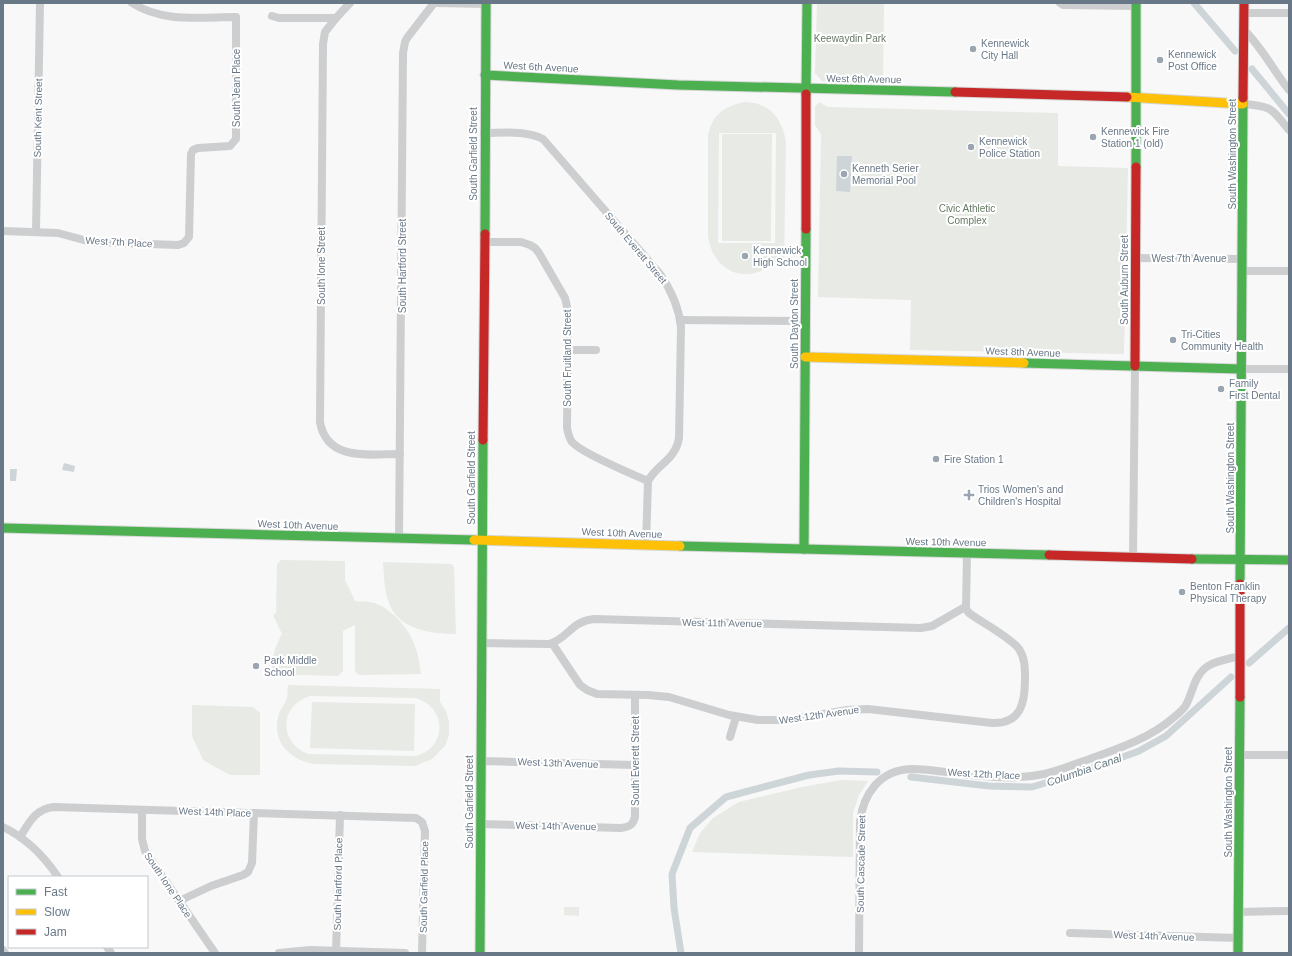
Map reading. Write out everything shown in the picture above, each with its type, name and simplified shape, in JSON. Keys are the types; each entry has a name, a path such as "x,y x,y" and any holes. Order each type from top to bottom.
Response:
{"street":[{"name":"South Kent Street","path":"36,232 40,3"},
{"name":"South Jean Place","path":"132,3 143,10 168,17 236,17 236,139 230,146 198,148 193,150 191,154 190,231 189,237 186,241"},
{"name":"South Ione Street","path":"350,3 325,32 322,44 320,422 321,428 327,439 345,453 400,454"},
{"path":"435,3 486,4"},
{"name":"South Hartford Street","path":"399,538 403,53 407,38 435,3"},
{"name":"South Dayton Street","path":"804,549 807,3"},
{"path":"1060,3 1063,5 1136,5"},
{"name":"South Washington Street","path":"1238,953 1244,3"},
{"name":"South Garfield Street","path":"480,953 486,4"},
{"name":"South Auburn Street","path":"1133,558 1136,5"},
{"path":"1244,13 1289,13"},
{"path":"272,16 279,18 336,18"},
{"path":"1244,29 1258,44 1289,90"},
{"name":"West 6th Avenue","path":"485,75 678,85 1136,97 1243,104"},
{"path":"1243,104 1261,105 1269,108 1278,116 1289,130"},
{"name":"South Everett Street","path":"484,133 530,134 543,139 660,274 674,298 680,320 679,438 676,451 653,473 648,481"},
{"name":"West 7th Place","path":"3,231 58,233 85,241 99,242 178,245 186,241"},
{"name":"South Fruitland Street","path":"484,242 522,242 530,245 539,253 565,298 567,304 568,350 567,428 569,438 572,443 582,450 648,481"},
{"name":"West 7th Avenue","path":"1135,258 1242,259"},
{"path":"1242,271 1289,270"},
{"path":"680,320 805,321"},
{"path":"568,350 596,350"},
{"name":"West 8th Avenue","path":"805,357 1241,369"},
{"path":"1241,369 1289,369"},
{"path":"646,545 648,481"},
{"name":"West 10th Avenue","path":"3,528 1133,558 1289,560"},
{"path":"965,607 967,553"},
{"name":"West 11th Avenue","path":"552,643 580,622 589,620 921,628 932,626 965,607"},
{"name":"West 12th Avenue","path":"552,643 577,681 584,688 597,694 669,697 736,717 752,720 778,721 847,710 868,709 992,723 1004,722 1014,717 1022,706 1025,695 1025,665 1022,655 1016,646 969,613 965,607"},
{"path":"481,643 552,643"},
{"name":"West 12th Place","path":"880,780 894,772 912,769 1010,777 1034,776 1072,766 1137,741 1155,731 1173,718 1186,705 1203,669 1214,663 1240,656"},
{"name":"South Everett Street","path":"630,826 635,817 635,695"},
{"path":"730,737 736,717"},
{"path":"1239,755 1289,755"},
{"name":"West 13th Avenue","path":"481,760 635,765"},
{"name":"South Cascade Street","path":"859,953 861,812 867,796 880,780"},
{"name":"West 14th Place","path":"20,837 36,813 49,808 412,817 422,822"},
{"name":"South Ione Place","path":"142,810 142,839 145,851 215,953"},
{"path":"179,901 211,886 248,872 252,863 254,813"},
{"name":"South Hartford Place","path":"336,952 340,815"},
{"name":"South Garfield Place","path":"422,822 425,830 422,953"},
{"name":"West 14th Avenue","path":"480,824 621,828 630,826"},
{"path":"3,827 20,837 41,854 57,876"},
{"path":"1238,912 1289,911"},
{"name":"West 14th Avenue","path":"1070,933 1238,938"},
{"path":"279,953 405,953"}],"green space":[{"name":"Keewaydin Park","path":"817,3 884,3 883,83 822,81 815,73"},
{"path":"745,102 754,103 768,109 778,119 786,142 784,264 772,264 758,272 749,274 740,274 724,267 713,253 708,236 708,135 716,116 725,109","holes":["719,133 776,133 775,243 718,243"]},
{"name":"Civic Athletic Complex","path":"819,102 828,107 1058,113 1058,166 1128,168 1124,354 910,350 911,300 818,297 821,134 815,125 815,107"},
{"path":"722,134 772,134 771,241 722,241"},
{"path":"281,560 345,561 345,580 355,601 372,602 386,609 395,616 406,629 414,642 421,674 359,675 355,671 355,625 343,631 343,671 338,676 272,674 274,654 282,634 273,615 276,613 277,564"},
{"path":"383,562 452,564 454,568 456,634 425,631 406,624 398,618 392,610 388,600 384,581"},
{"path":"288,685 440,689 440,702 446,711 449,722 449,735 445,746 432,759 415,766 315,764 306,762 298,759 285,749 278,734 278,717 286,700","holes":["311,696 416,698 426,703 434,710 440,728 438,737 433,745 426,752 415,756 309,754 299,749 292,742 288,733 286,724 288,715 300,700"]},
{"path":"312,702 415,704 414,751 310,748"},
{"path":"192,705 253,707 260,713 260,775 230,775 203,760 192,736"},
{"path":"841,780 868,781 859,795 853,813 853,857 692,852 700,833 713,818 739,802 802,787"},
{"path":"564,907 579,907 579,916 564,915"}],"shaded area":[{"name":"Kenneth Serier Memorial Pool","path":"837,156 852,156 850,192 836,191"},
{"path":"64,463 75,466 74,472 62,470"},
{"path":"10,469 17,469 16,481 10,481"}],"waterway":[{"name":"Columbia Canal","path":"1194,3 1235,51"},
{"name":"Columbia Canal","path":"1252,69 1289,114"},
{"name":"Columbia Canal","path":"1249,663 1289,628"},
{"name":"Columbia Canal","path":"911,777 989,786 1032,787 1087,770 1139,751 1166,736 1231,677"},
{"name":"Columbia Canal","path":"681,953 674,908 672,874 690,828 726,797 809,775 839,771 877,772"}],"traffic: fast":[{"path":"485,234 486,3"},
{"path":"806,94 807,3"},
{"path":"1136,3 1136,167"},
{"path":"485,75 678,85 955,92"},
{"path":"1240,584 1243,98"},
{"path":"804,549 806,229"},
{"path":"1024,363 1241,369"},
{"path":"480,953 483,440"},
{"path":"3,528 474,540"},
{"path":"680,546 1049,555"},
{"path":"1192,559 1289,560"},
{"path":"1238,953 1240,697"}],"traffic: slow":[{"path":"1127,97 1243,104"},
{"path":"805,357 1024,363"},
{"path":"474,540 680,546"}],"traffic: jam":[{"path":"1243,98 1244,3"},
{"path":"955,92 1127,97"},
{"path":"806,94 806,229"},
{"path":"1135,366 1136,167"},
{"path":"483,440 485,234"},
{"path":"1049,555 1192,559"},
{"path":"1240,584 1240,697"}],"place":[{"name":"Kennewick City Hall","path":"973,49"},
{"name":"Kennewick Post Office","path":"1160,60"},
{"name":"Kennewick Fire Station 1 (old)","path":"1093,137"},
{"name":"Kennewick Police Station","path":"971,147"},
{"name":"Kenneth Serier Memorial Pool","path":"844,174"},
{"name":"Kennewick High School","path":"745,256"},
{"name":"Tri-Cities Community Health","path":"1173,340"},
{"name":"Family First Dental","path":"1221,389"},
{"name":"Fire Station 1","path":"936,459"},
{"name":"Trios Women's and Children's Hospital","path":"969,495"},
{"name":"Benton Franklin Physical Therapy","path":"1182,592"},
{"name":"Park Middle School","path":"256,666"}]}
